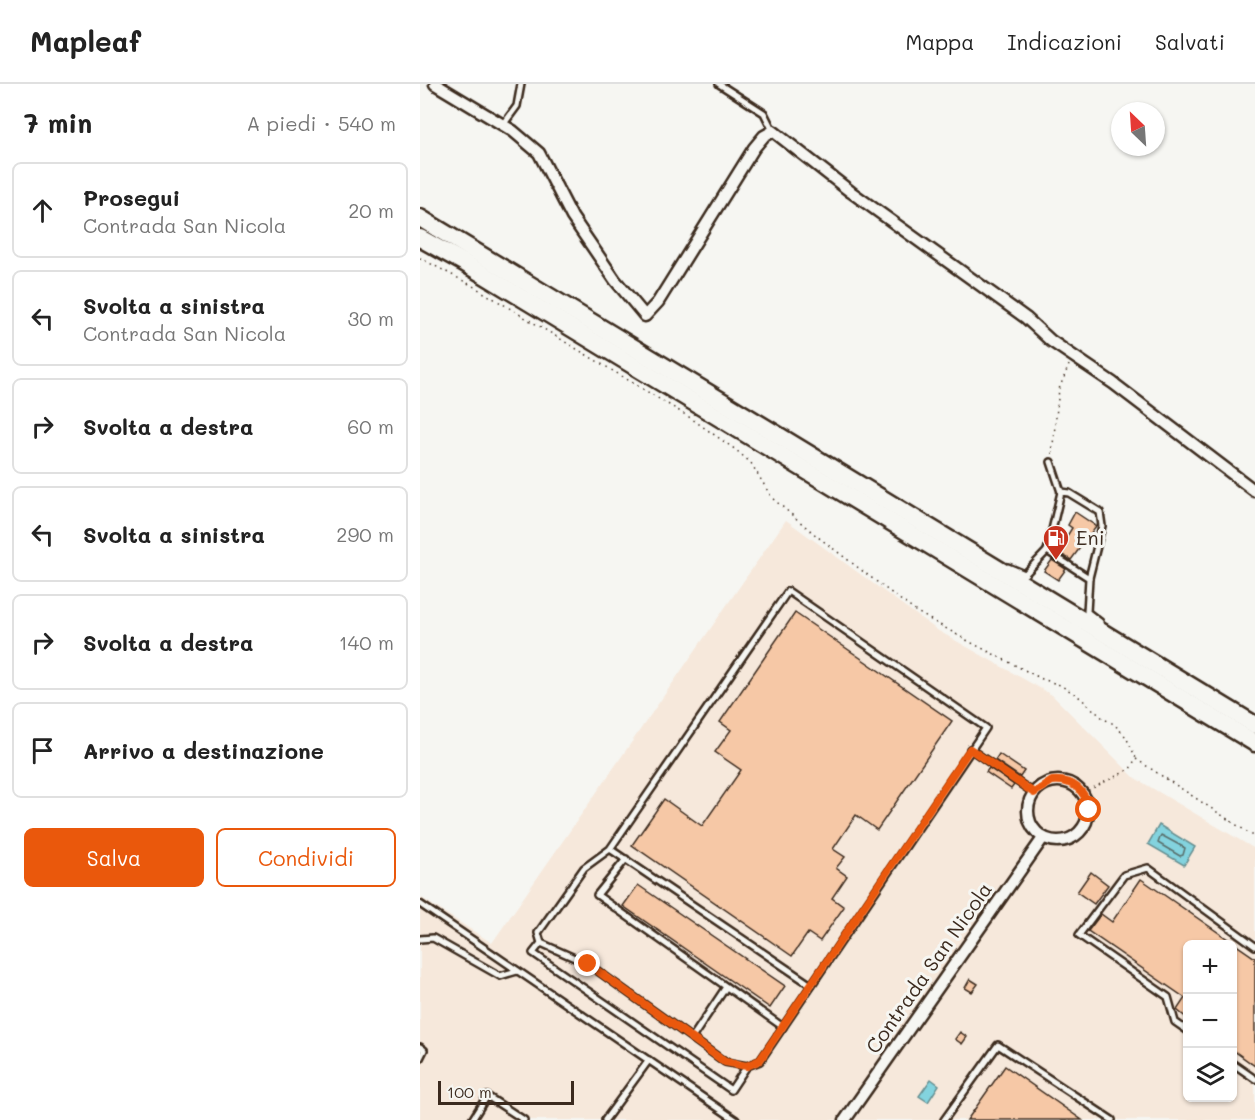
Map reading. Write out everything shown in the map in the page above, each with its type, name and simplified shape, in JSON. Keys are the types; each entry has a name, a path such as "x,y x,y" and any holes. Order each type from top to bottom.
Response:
{"highway":[{"path":"420,218 1255,725"},
{"path":"420,238 474,268 1255,743"}],"street":[{"path":"435,84 508,128 539,153 572,217 615,280 645,316 658,303 754,148 764,136 773,131 851,192 1026,318 1072,356 1255,491"},
{"path":"1059,780 1073,784 1083,793 1089,810 1084,828 1078,835 1061,842 1043,838 1033,828 1028,814 1034,793 1045,784 1059,780"},
{"name":"Contrada San Nicola","path":"845,1120 1043,838"}],"lane":[{"path":"508,128 517,106 521,84"},
{"path":"719,84 764,113 773,131"},
{"path":"968,551 1025,573 1047,551 1061,492 1051,462"},
{"path":"1061,492 1069,493 1100,512 1102,526 1089,578 1087,612 1153,663"},
{"path":"1047,551 1089,578"},
{"path":"541,943 533,953 731,1090 747,1066 760,1060 986,728 788,591 610,849 584,868 538,933 541,943 588,964 725,1062 747,1066"},
{"path":"970,749 1034,793"},
{"path":"610,849 812,985"},
{"path":"626,859 597,895 783,1027"},
{"path":"1183,1028 1175,1022 1168,997 1079,935 1124,875 1148,868 1255,946"},
{"path":"420,904 736,1120"},
{"path":"420,939 433,939 500,976 517,971"},
{"path":"692,1038 726,987"},
{"path":"944,1120 998,1045 1112,1120"},
{"path":"420,1047 424,1050 420,1058"},
{"path":"605,1120 649,1060"},
{"path":"1237,1066 1255,1079"},
{"path":"472,1120 487,1096 524,1120"}],"path":[{"path":"420,258 473,286 670,405 736,450 751,463 772,498 818,537 915,611 970,642 1078,696 1104,719 1114,724 1126,738 1136,758 1255,837"},
{"path":"1051,462 1059,389 1072,356"},
{"path":"1083,793 1130,769 1136,758"}],"shaded area":[{"path":"786,520 937,630 1052,695 1135,778 1255,849 1255,1120 420,1120 420,897 492,943"}],"water":[{"path":"1159,825 1195,847 1184,865 1148,844"},
{"path":"931,1079 939,1085 928,1102 919,1096"}],"building":[{"path":"1075,512 1096,526 1071,560 1057,552 1072,528 1068,525"},
{"path":"1052,560 1066,569 1058,580 1044,571"},
{"path":"795,613 952,721 877,830 856,815 833,849 845,857 836,868 847,876 832,898 844,907 820,941 808,933 792,956 632,845 664,799 702,826 741,770 715,752 731,730 720,722"},
{"path":"999,754 1024,771 1020,777 995,760"},
{"path":"989,768 1014,785 1011,789 986,772"},
{"path":"1091,872 1108,885 1094,904 1077,892"},
{"path":"1141,879 1229,940 1183,940 1183,997 1088,931 1101,914 1112,922"},
{"path":"638,885 785,986 770,1008 623,906"},
{"path":"1237,946 1255,958 1255,1066 1237,1053"},
{"path":"970,979 978,984 972,992 965,988"},
{"path":"1183,1001 1183,1015 1177,1010"},
{"path":"960,1032 967,1037 962,1044 955,1039"},
{"path":"1005,1066 1082,1120 967,1120"}],"place":[{"name":"Eni","path":"1056,561"}],"route":[{"path":"588,964 725,1062 747,1066 760,1060 970,749 1034,793 1052,781 1066,781 1073,784 1079,788 1088,801 1089,810"}]}
